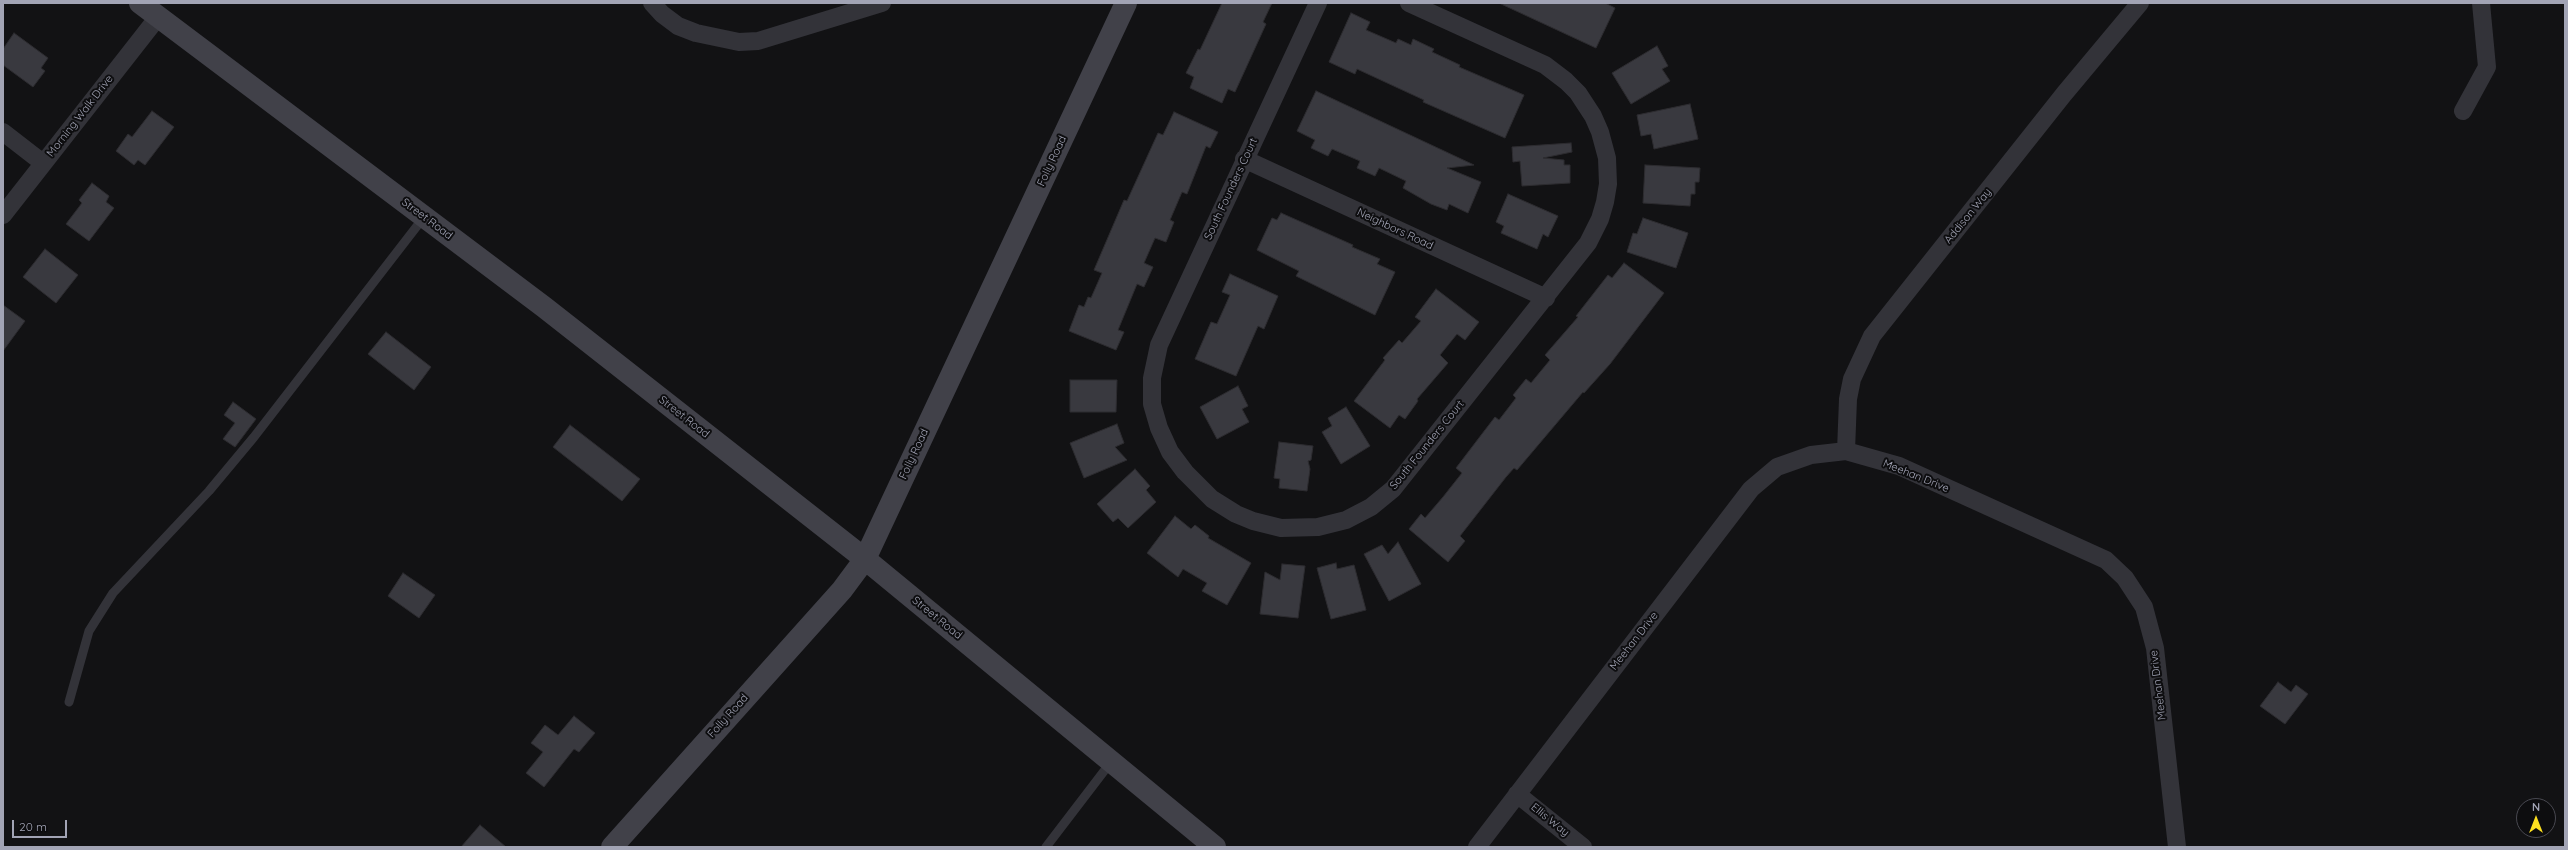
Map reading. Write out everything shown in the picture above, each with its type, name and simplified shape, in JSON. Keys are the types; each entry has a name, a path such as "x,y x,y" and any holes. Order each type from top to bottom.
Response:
{"main road":[{"name":"Street Road","path":"140,3 544,307 865,559 1215,847"},
{"name":"Folly Road","path":"612,847 842,590 865,559 1126,3"}],"street":[{"path":"652,3 662,14 678,26 696,33 739,42 758,41 882,3"},
{"name":"South Founders Court","path":"1318,3 1244,159 1159,345 1152,378 1154,410 1158,428 1170,452 1185,472 1212,499 1236,514 1253,521 1281,528 1299,529 1318,527 1346,520 1371,507 1393,489 1546,298 1588,243 1600,219 1605,202 1608,184 1607,158 1600,132 1593,116 1574,89 1545,65 1408,3"},
{"name":"Addison Way","path":"1846,451 1848,399 1852,379 1872,336 2064,94 2140,3"},
{"path":"2463,111 2487,67 2481,3"},
{"name":"Morning Walk Drive","path":"3,215 158,17"},
{"path":"3,132 44,163"},
{"name":"Neighbors Road","path":"1244,159 1546,298"},
{"name":"Meehan Drive","path":"1477,847 1751,489 1777,467 1811,455 1846,451 1899,466 2106,560 2125,578 2144,607 2153,642 2177,847"},
{"name":"Ellis Way","path":"1517,794 1583,847"}],"lane":[{"path":"69,702 88,631 112,593 209,491 254,437 364,292 424,217"},
{"path":"1046,847 1111,762"}],"building":[{"path":"1222,3 1272,3 1263,22 1266,24 1235,92 1228,89 1222,103 1190,88 1194,77 1186,73 1198,49 1200,50"},
{"path":"1499,3 1605,3 1615,8 1596,48"},
{"path":"1351,13 1370,22 1366,30 1396,43 1398,39 1411,45 1413,39 1434,49 1432,52 1460,65 1459,67 1524,95 1505,138 1423,102 1424,100 1357,69 1355,74 1329,62"},
{"path":"14,33 48,58 41,68 45,71 33,87 3,65 3,49"},
{"path":"1657,46 1668,66 1662,69 1670,81 1631,104 1612,73"},
{"path":"1316,91 1474,165 1447,168 1481,182 1468,213 1449,204 1447,210 1431,204 1403,188 1406,181 1379,168 1375,176 1357,168 1360,161 1332,149 1328,156 1311,148 1315,140 1297,131"},
{"path":"1690,104 1698,139 1654,149 1651,134 1641,136 1637,115"},
{"path":"152,111 174,127 145,165 138,160 134,165 116,151 128,134 132,137"},
{"path":"1174,112 1218,132 1210,148 1206,146 1187,194 1182,192 1170,220 1174,222 1166,242 1155,238 1144,263 1153,267 1144,287 1137,284 1118,330 1124,332 1116,350 1069,331 1079,305 1084,307 1088,297 1091,298 1102,273 1094,270 1124,200 1127,201 1158,133 1163,135"},
{"path":"1571,143 1572,152 1543,158 1564,160 1564,165 1570,165 1570,183 1522,186 1520,161 1513,162 1512,147"},
{"path":"1645,165 1700,168 1699,182 1695,182 1695,194 1691,194 1690,206 1643,203"},
{"path":"92,183 109,196 106,202 114,208 89,241 66,224 82,203 79,200"},
{"path":"1508,194 1558,216 1548,237 1543,234 1537,249 1501,233 1504,226 1496,222"},
{"path":"1281,213 1353,245 1352,247 1380,259 1377,264 1395,272 1375,315 1296,276 1299,271 1257,250 1272,218 1277,220"},
{"path":"1643,218 1688,233 1676,268 1627,252 1633,233 1637,234"},
{"path":"45,249 78,275 56,303 23,277"},
{"path":"1624,263 1664,293 1610,364 1584,393 1583,392 1517,470 1514,468 1506,477 1460,536 1465,541 1448,562 1409,529 1421,514 1425,518 1443,497 1462,473 1456,468 1495,417 1499,420 1516,398 1513,395 1526,379 1531,383 1550,360 1545,355 1578,317 1576,316 1608,275 1612,278"},
{"path":"1230,274 1278,296 1264,329 1258,326 1236,376 1195,359 1211,322 1217,324 1230,295 1222,292"},
{"path":"1436,289 1479,322 1465,340 1457,334 1440,355 1448,363 1417,399 1418,401 1405,419 1399,415 1390,428 1354,401 1385,360 1383,358 1399,340 1402,343 1421,321 1415,317"},
{"path":"3,305 25,321 3,351"},
{"path":"386,332 431,367 414,390 368,354"},
{"path":"1070,380 1117,380 1116,412 1070,412"},
{"path":"1238,386 1248,406 1242,409 1249,422 1217,439 1200,407"},
{"path":"233,402 256,419 235,447 223,439 235,423 224,415"},
{"path":"1346,407 1370,446 1341,464 1322,432 1332,426 1328,418"},
{"path":"1117,424 1124,443 1115,447 1127,460 1084,478 1070,443"},
{"path":"570,425 640,479 622,501 553,447"},
{"path":"1279,442 1313,446 1311,460 1308,461 1310,469 1307,491 1279,488 1280,479 1274,478"},
{"path":"1135,469 1150,486 1146,490 1156,502 1128,528 1118,518 1113,522 1097,504"},
{"path":"1175,516 1191,529 1195,525 1209,536 1208,538 1251,563 1227,605 1202,591 1207,583 1183,569 1178,577 1147,553"},
{"path":"1398,542 1421,584 1389,601 1364,554 1382,545 1388,554"},
{"path":"1336,563 1337,569 1354,565 1366,610 1331,619 1317,568"},
{"path":"1282,564 1305,566 1298,618 1260,614 1265,572 1280,580"},
{"path":"403,573 435,595 419,618 388,596"},
{"path":"2278,682 2291,692 2296,685 2308,694 2285,724 2260,706"},
{"path":"574,716 595,733 579,752 574,749 544,787 526,773 543,752 531,743 545,725 558,735"},
{"path":"480,825 506,847 461,847"}]}
